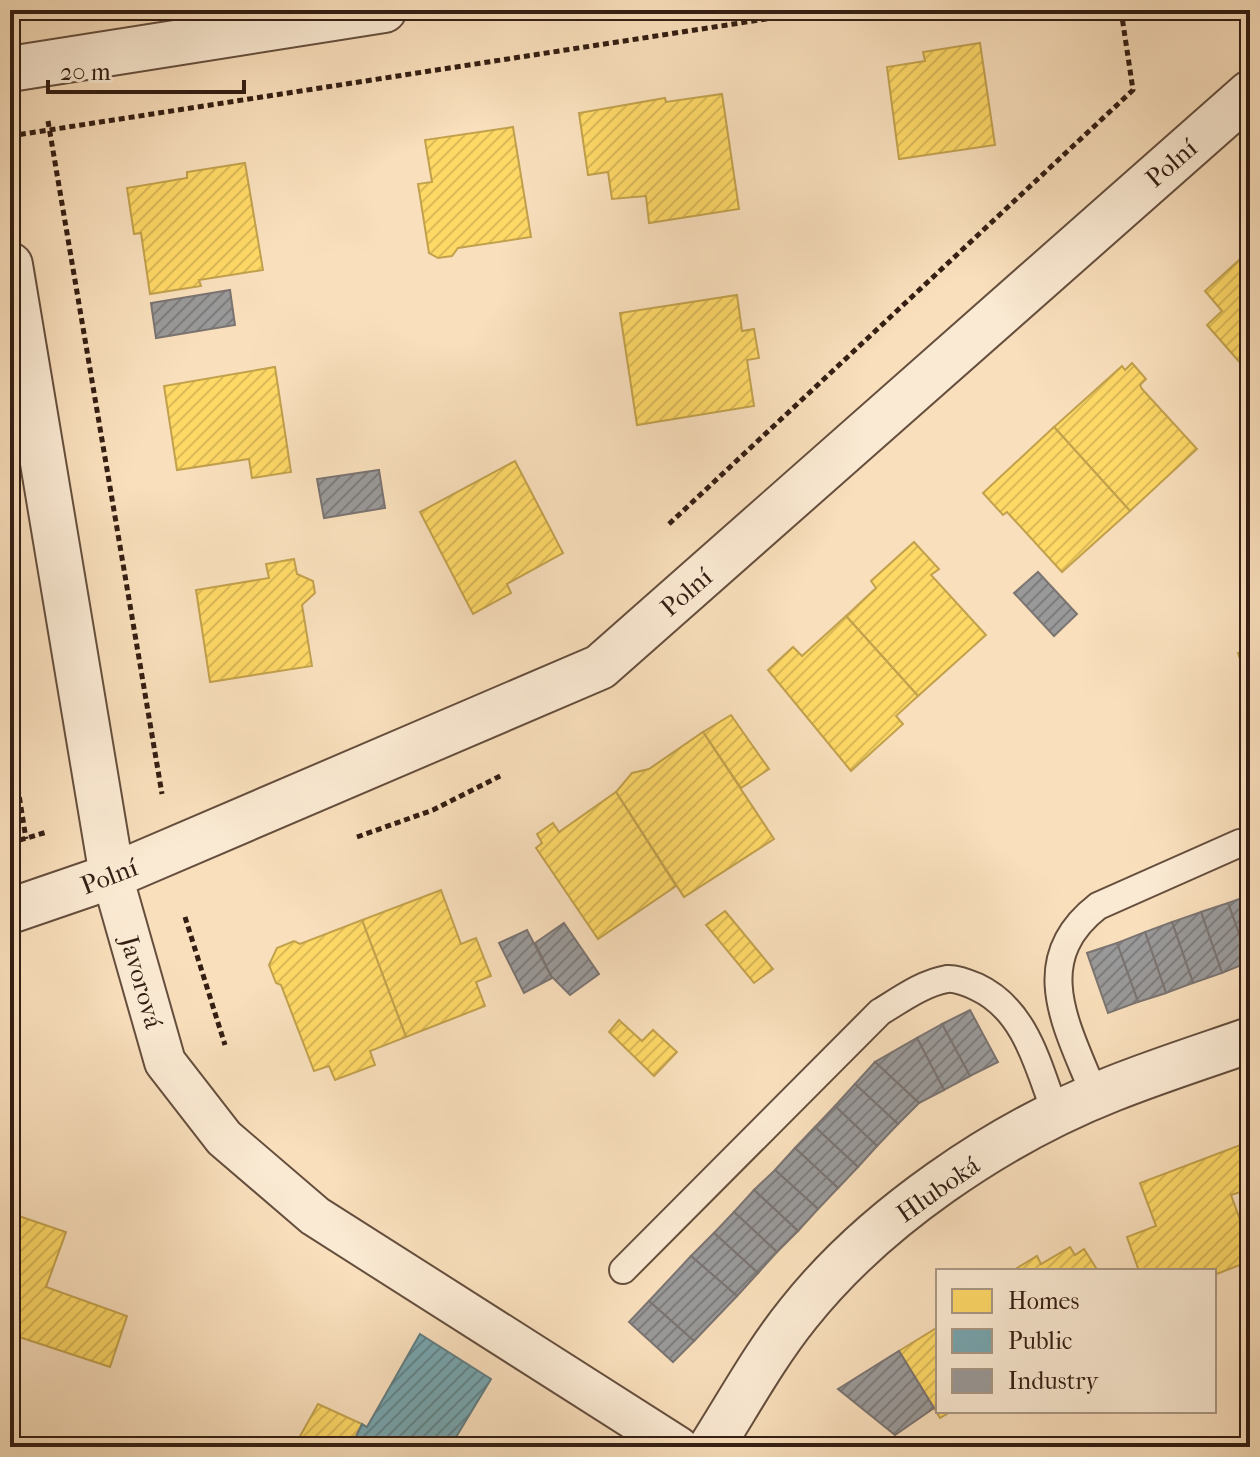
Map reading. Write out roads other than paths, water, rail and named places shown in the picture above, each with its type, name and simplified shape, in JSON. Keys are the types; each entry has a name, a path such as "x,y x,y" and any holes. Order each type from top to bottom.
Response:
{"street":[{"path":"24,67 384,10"},
{"name":"Polní","path":"10,911 112,876 600,667 1250,93"},
{"name":"Javorová","path":"10,265 112,876 165,1062 224,1138 315,1216 678,1447"},
{"name":"Hluboká","path":"711,1447 797,1314 875,1233 957,1172 1075,1105 1250,1040"}],"lane":[{"path":"1075,1105 1057,986 1060,958 1067,937 1079,920 1098,906 1240,843 1250,842"},
{"path":"623,1270 880,1012 921,988 949,979 970,984 1006,1004 1031,1047 1075,1105"}]}
